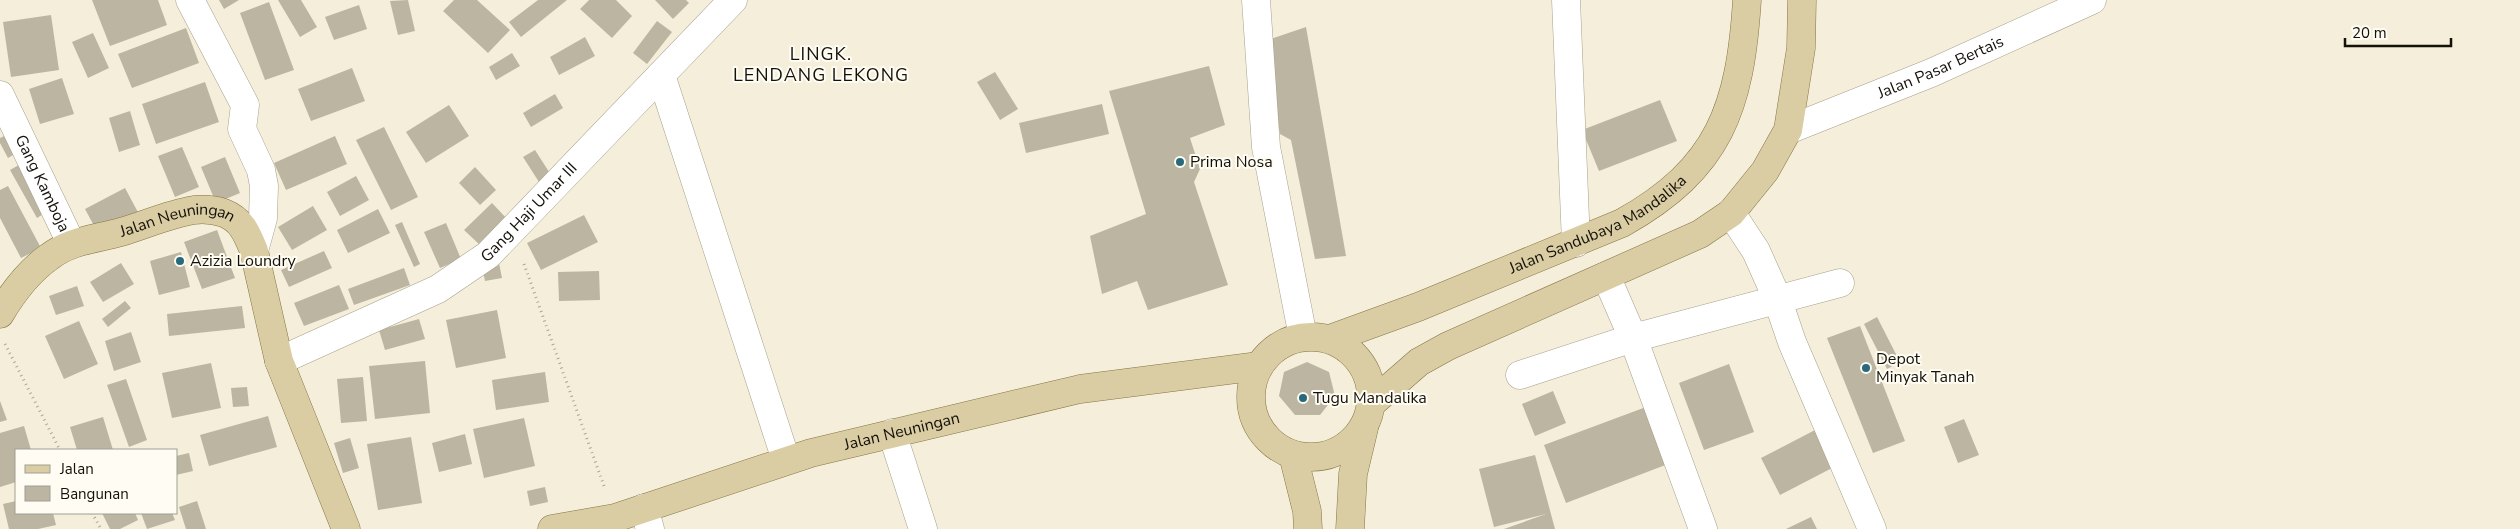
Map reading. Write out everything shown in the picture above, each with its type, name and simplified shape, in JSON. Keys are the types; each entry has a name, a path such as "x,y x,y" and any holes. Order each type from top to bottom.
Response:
{"main road":[{"name":"Jalan Sandubaya Mandalika","path":"1330,339 1576,243 1622,223 1652,206 1678,185 1700,161 1717,136 1730,109 1744,36 1746,0"},
{"path":"1372,402 1419,362 1448,346 1700,234 1731,213 1765,171 1788,130 1801,48 1802,0"},
{"name":"Jalan Neuningan","path":"0,314 27,276 50,256 72,243 120,232 176,214 195,210 209,210 235,219 242,226 254,251 279,361 346,529"},
{"path":"1350,529 1353,474 1372,402 1368,376 1354,353 1330,339 1303,337 1278,346 1259,366 1250,392 1254,418 1269,441 1293,455 1320,457 1345,448 1364,428"},
{"name":"Jalan Neuningan","path":"552,529 615,518 647,518 786,460 1080,389 1259,366"},
{"path":"1293,455 1307,511 1308,529"}],"street":[{"path":"190,0 245,105 242,129 260,170 264,186 263,218 254,251"},
{"name":"Gang Haji Umar III","path":"279,361 438,290 488,255 733,0"},
{"path":"1256,0 1266,147 1303,337"},
{"path":"1566,0 1576,243"},
{"name":"Jalan Pasar Bertais","path":"1788,130 1931,73 2092,0"},
{"path":"661,75 786,460"},
{"name":"Gang Kamboja","path":"0,95 72,243"},
{"path":"1731,213 1756,251 1777,298 1792,342 1872,529"},
{"path":"1606,276 1633,338 1703,529"},
{"path":"1520,375 1633,338 1777,298 1840,283"},
{"path":"892,433 924,529"}],"path":[{"path":"512,230 615,518"},
{"path":"4,343 59,449"},
{"path":"93,514 101,529"}],"building":[{"path":"92,0 158,0 167,25 110,46"},
{"path":"219,0 239,0 224,9"},
{"path":"278,0 301,0 317,27 300,37"},
{"path":"408,0 415,31 398,35 390,1"},
{"path":"454,0 477,0 510,30 488,53 443,11"},
{"path":"538,0 567,0 521,37 509,22"},
{"path":"589,0 616,0 632,16 612,38 580,9"},
{"path":"655,0 686,0 689,3 673,19"},
{"path":"269,2 294,70 265,80 240,13"},
{"path":"359,5 367,29 334,40 325,17"},
{"path":"51,15 59,70 11,77 3,22"},
{"path":"657,21 672,32 647,64 633,53"},
{"path":"1306,27 1346,256 1315,259 1291,140 1280,134 1265,41"},
{"path":"186,28 199,63 132,88 118,54"},
{"path":"93,33 109,68 88,78 72,42"},
{"path":"585,37 595,56 559,75 550,57"},
{"path":"512,53 520,66 496,80 489,67"},
{"path":"1209,66 1225,125 1190,138 1200,169 1194,182 1228,285 1148,310 1137,281 1102,294 1090,236 1146,214 1109,91"},
{"path":"352,68 365,101 311,121 298,89"},
{"path":"995,72 1018,109 1000,120 977,82"},
{"path":"62,78 74,114 40,124 29,89"},
{"path":"205,82 219,122 156,144 142,104"},
{"path":"555,94 563,108 531,127 523,113"},
{"path":"1660,100 1677,141 1599,171 1582,130"},
{"path":"1102,104 1109,134 1026,153 1019,123"},
{"path":"449,105 469,136 426,163 406,132"},
{"path":"130,111 140,145 119,152 109,118"},
{"path":"384,127 418,197 391,210 356,140"},
{"path":"10,133 20,151 8,158 0,143 0,138"},
{"path":"335,136 347,164 286,190 274,163"},
{"path":"182,147 199,187 175,197 158,156"},
{"path":"535,150 551,175 539,182 523,157"},
{"path":"225,157 240,193 216,203 201,167"},
{"path":"26,161 53,208 37,218 10,170"},
{"path":"475,167 496,190 480,205 459,183"},
{"path":"356,176 369,200 340,216 327,192"},
{"path":"8,186 41,248 21,258 0,218 0,190"},
{"path":"125,188 140,216 100,237 85,209"},
{"path":"492,203 508,220 481,246 464,230"},
{"path":"313,206 327,230 292,250 278,227"},
{"path":"378,209 390,233 348,253 337,230"},
{"path":"584,215 598,242 541,270 527,243"},
{"path":"402,222 420,264 414,267 395,225"},
{"path":"446,223 461,259 440,268 424,232"},
{"path":"217,230 235,278 202,289 184,242"},
{"path":"324,251 332,268 289,287 281,270"},
{"path":"181,252 190,287 159,295 150,261"},
{"path":"121,263 134,284 103,302 90,282"},
{"path":"499,263 502,278 485,281 482,266"},
{"path":"404,268 410,285 354,305 348,289"},
{"path":"599,271 600,300 559,301 558,272"},
{"path":"339,285 349,309 304,326 294,303"},
{"path":"77,286 84,306 56,315 49,296"},
{"path":"125,301 131,308 108,327 102,319"},
{"path":"242,306 245,328 169,336 167,314"},
{"path":"497,310 506,358 456,368 446,320"},
{"path":"1877,317 1900,362 1887,369 1864,324"},
{"path":"419,319 425,339 385,350 379,330"},
{"path":"79,321 98,364 64,379 45,336"},
{"path":"1860,326 1905,441 1873,453 1827,338"},
{"path":"131,332 141,362 114,371 105,341"},
{"path":"425,361 430,413 375,419 369,366"},
{"path":"1307,362 1329,372 1335,396 1320,415 1295,415 1279,396 1284,372"},
{"path":"211,363 221,408 172,418 162,373"},
{"path":"1729,364 1754,432 1704,450 1679,383"},
{"path":"545,372 549,402 496,410 492,380"},
{"path":"363,377 367,421 341,423 337,379"},
{"path":"126,379 147,440 129,447 107,385"},
{"path":"247,387 249,406 233,407 231,388"},
{"path":"1553,391 1566,423 1535,436 1522,404"},
{"path":"0,401 7,420 0,422"},
{"path":"1646,407 1668,464 1566,503 1544,445"},
{"path":"268,416 277,447 209,466 200,435"},
{"path":"103,417 113,449 77,449 70,427"},
{"path":"524,418 535,466 484,478 473,429"},
{"path":"1964,419 1979,455 1958,463 1944,427"},
{"path":"24,426 31,449 15,449 15,482 0,487 0,433"},
{"path":"1815,430 1834,467 1780,495 1761,458"},
{"path":"465,434 472,464 439,472 432,443"},
{"path":"411,437 422,503 378,510 367,444"},
{"path":"350,438 359,468 343,473 334,443"},
{"path":"189,453 193,471 178,475 178,456"},
{"path":"1535,455 1555,529 1504,529 1546,514 1494,527 1479,469"},
{"path":"545,487 548,502 530,506 527,491"},
{"path":"15,501 15,514 53,514 56,525 38,529 9,529 3,504"},
{"path":"197,501 206,529 186,529 179,507"},
{"path":"102,514 135,514 138,520 120,529 110,529"},
{"path":"141,514 172,514 175,520 147,529"},
{"path":"1811,517 1817,529 1786,529"}],"place":[{"name":"Prima Nosa","path":"1180,162"},
{"name":"Azizia Loundry","path":"180,261"},
{"name":"Depot Minyak Tanah","path":"1866,368"},
{"name":"Tugu Mandalika","path":"1303,398"}],"district":[{"name":"LINGK. LENDANG LEKONG","path":"821,64"}]}
